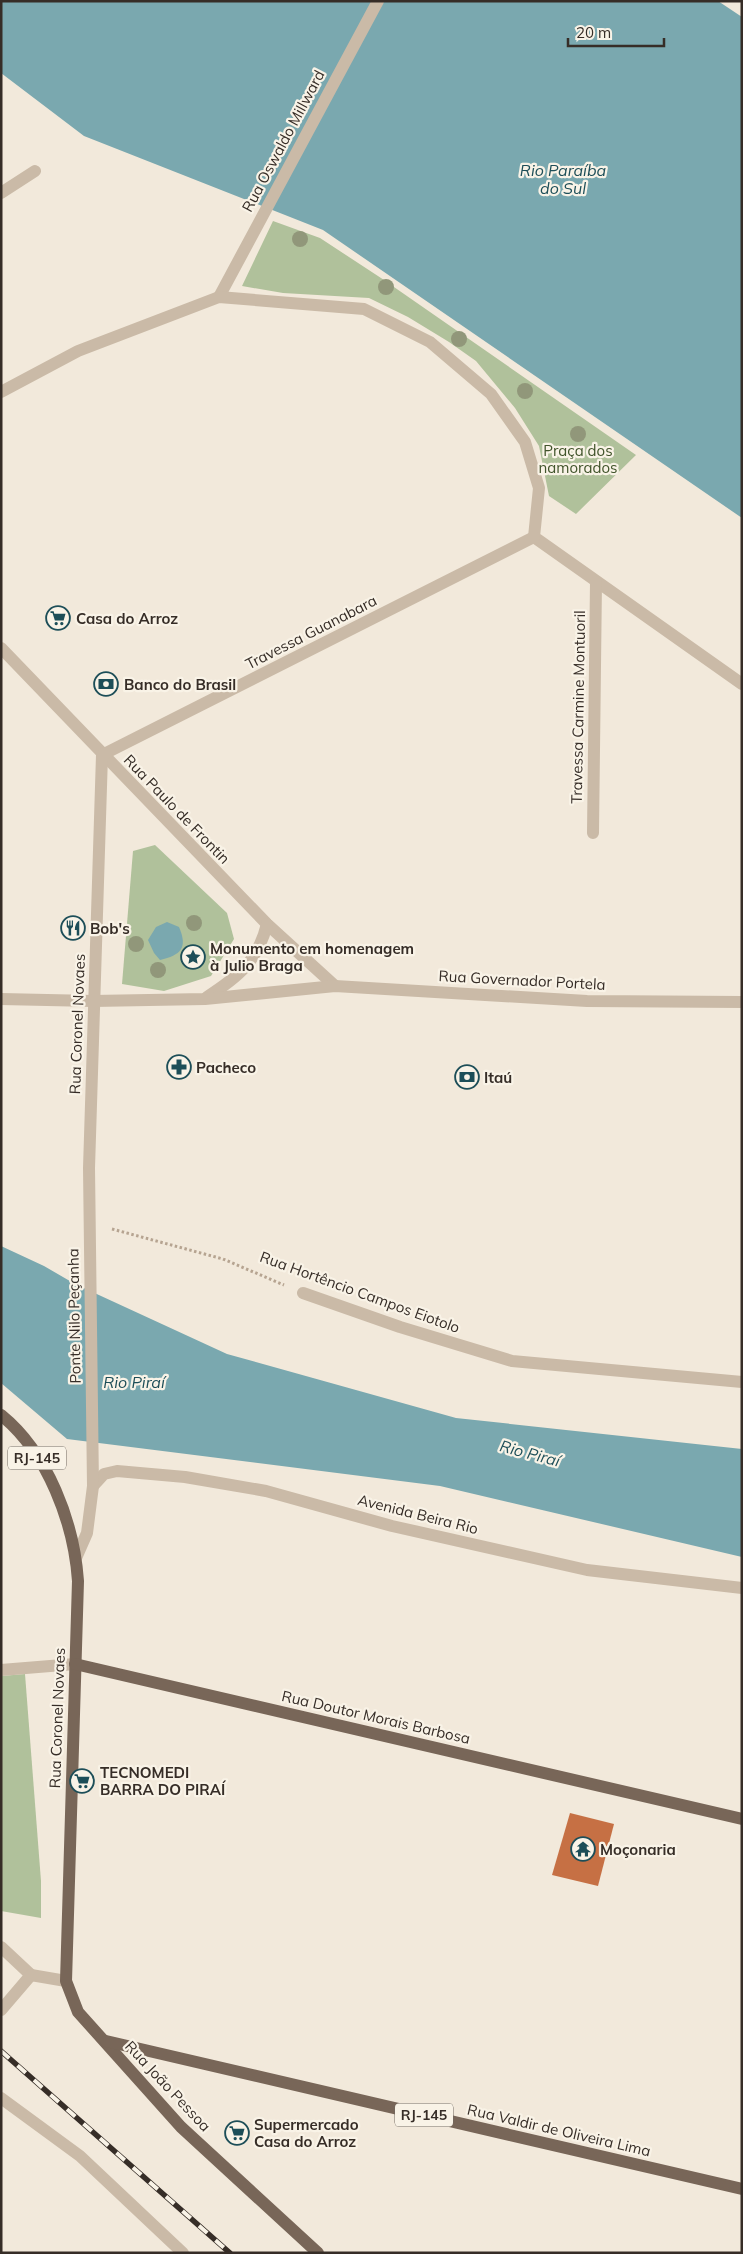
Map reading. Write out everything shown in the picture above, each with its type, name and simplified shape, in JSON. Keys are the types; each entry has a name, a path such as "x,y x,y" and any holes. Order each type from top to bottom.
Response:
{"main road":[{"name":"RJ-145","path":"1,1415 25,1440 41,1464 61,1508 76,1558"},
{"name":"Rua Coronel Novaes","path":"66,1981 78,1581 76,1558"},
{"name":"Rua Doutor Morais Barbosa","path":"75,1664 742,1819"},
{"name":"Rua João Pessoa","path":"66,1981 78,2012 182,2127 318,2253"},
{"name":"Rua Valdir de Oliveira Lima","path":"106,2041 742,2189"}],"street":[{"name":"Rua Oswaldo MiIlward","path":"219,297 378,1"},
{"path":"1,193 35,172"},
{"path":"1,392 78,350 219,297 364,309 430,342 491,394 525,442 539,488 534,537 742,684"},
{"name":"Travessa Guanabara","path":"102,755 534,537"},
{"name":"Travessa Carmine Montuoril","path":"593,833 596,582"},
{"name":"Rua Paulo de Frontin","path":"1,648 102,755 267,924 335,986"},
{"name":"Rua Coronel Novaes","path":"88,1175 102,755"},
{"path":"204,999 244,969 258,951 267,924"},
{"name":"Rua Governador Portela","path":"1,999 94,1001 204,999 335,986 587,1001 742,1002"},
{"name":"Ponte Nilo Peçanha","path":"88,1175 93,1458"},
{"name":"Rua Hortêncio Campos Eiotolo","path":"303,1292 400,1327 512,1360 742,1382"},
{"name":"Rua Coronel Novaes","path":"76,1558 87,1533 93,1486 93,1458"},
{"name":"Avenida Beira Rio","path":"93,1486 104,1474 117,1471 186,1477 266,1491 392,1526 587,1570 742,1588"},
{"name":"Rua Doutor Morais Barbosa","path":"1,1670 75,1664"},
{"path":"1,1947 31,1975 66,1981"},
{"path":"1,2010 31,1975"},
{"path":"1,2098 80,2156 183,2253"}],"path":[{"name":"Rua Hortêncio Campos Eiotolo","path":"107,1228 223,1259 303,1292"}],"green space":[{"name":"Praça dos namorados","path":"273,221 320,238 381,278 636,455 576,514 549,496 539,446 515,408 476,361 449,342 408,317 369,298 283,293 242,286"},
{"path":"155,845 227,913 234,939 211,976 164,991 122,984 133,851"},
{"path":"25,1674 41,1881 41,1918 1,1911 1,1676"}],"water":[{"name":"Rio Paraíba do Sul","path":"1,1 718,1 742,17 742,518 323,230 84,136 1,73"},
{"path":"167,922 179,927 183,940 178,953 160,960 154,953 148,940 156,927"},
{"name":"Rio Piraí","path":"1,1246 44,1266 75,1284 227,1354 456,1418 742,1449 742,1557 440,1486 67,1439 1,1383"}],"building":[{"name":"Moçonaria","path":"570,1813 614,1824 598,1886 552,1875"}],"railway":[{"path":"1,2051 230,2253"}],"place":[{"name":"Casa do Arroz","path":"58,618"},
{"name":"Banco do Brasil","path":"106,684"},
{"name":"Bob's","path":"73,928"},
{"name":"Monumento em homenagem à Julio Braga","path":"193,957"},
{"name":"Pacheco","path":"179,1067"},
{"name":"Itaú","path":"467,1077"},
{"name":"TECNOMEDI BARRA DO PIRAÍ","path":"82,1781"},
{"name":"Moçonaria","path":"583,1849"},
{"name":"Supermercado Casa do Arroz","path":"237,2133"}]}
